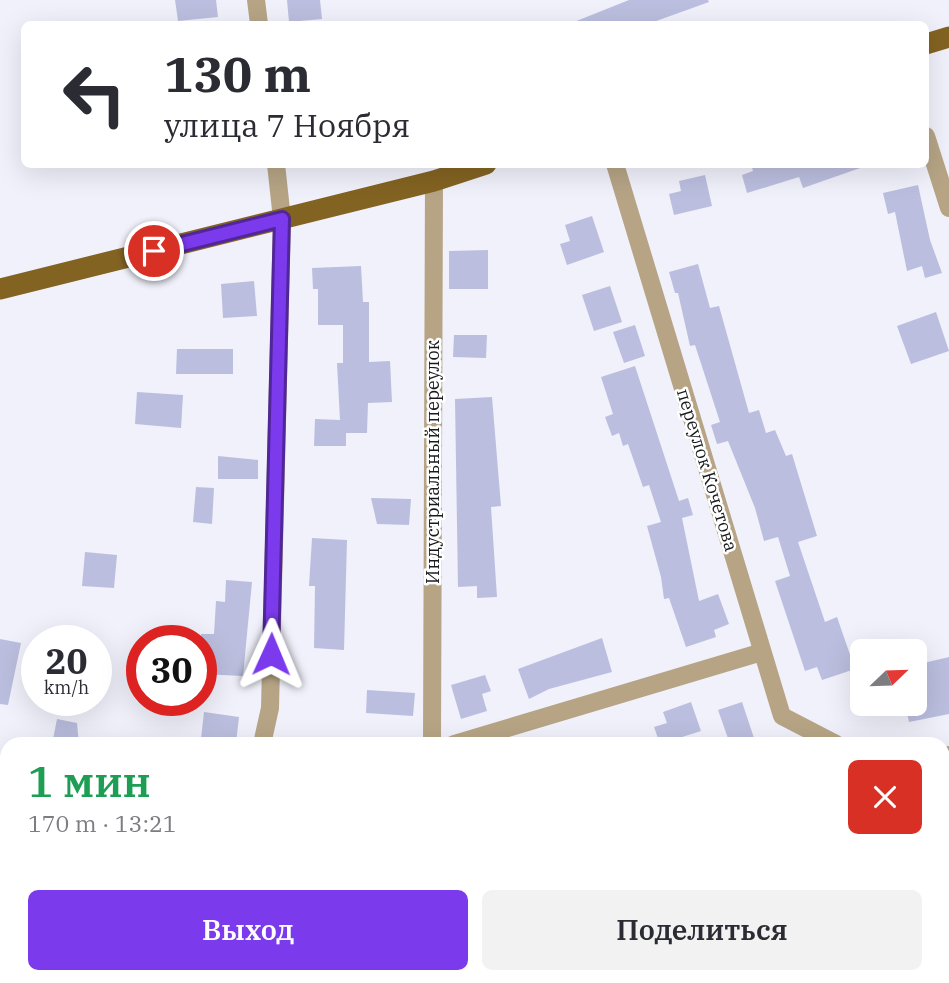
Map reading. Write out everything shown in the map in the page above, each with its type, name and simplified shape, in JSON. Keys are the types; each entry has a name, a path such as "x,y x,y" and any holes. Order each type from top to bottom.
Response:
{"main road":[{"path":"929,43 949,37"},
{"path":"0,289 434,181 474,168"}],"street":[{"path":"256,0 259,21"},
{"path":"929,145 949,208"},
{"path":"263,737 270,708 282,219 276,168"},
{"name":"переулок Кочетова","path":"616,168 782,716 822,737"},
{"name":"Индустриальный переулок","path":"432,737 434,181"},
{"path":"477,737 762,652"}],"building":[{"path":"175,0 216,0 218,17 178,21"},
{"path":"287,0 320,0 322,19 289,21"},
{"path":"629,0 709,2 656,21 576,21"},
{"path":"752,168 860,168 803,188 799,177 747,193 742,175 753,171"},
{"path":"705,175 712,206 674,215 669,194 681,191 679,181"},
{"path":"918,185 930,240 942,273 925,278 922,266 907,271 895,212 888,214 883,193"},
{"path":"592,216 604,252 567,265 560,244 570,241 565,225"},
{"path":"488,250 488,289 449,289 449,251"},
{"path":"698,264 710,308 719,306 749,413 759,410 766,433 775,430 786,456 792,454 817,536 798,542 825,622 837,617 850,655 850,671 822,680 817,667 805,671 775,581 790,576 778,537 764,541 755,508 728,441 717,444 711,425 720,422 695,345 690,346 678,293 675,293 669,272"},
{"path":"361,266 363,302 369,302 369,362 390,361 392,402 368,403 367,433 346,433 346,446 314,446 315,419 340,420 337,363 343,363 343,325 318,325 318,289 313,289 312,268"},
{"path":"254,281 257,316 223,318 221,284"},
{"path":"610,286 622,322 594,331 582,295"},
{"path":"936,312 949,351 911,364 897,326"},
{"path":"635,325 645,356 624,363 613,332"},
{"path":"454,335 487,335 486,358 453,357"},
{"path":"177,349 233,349 233,374 176,374"},
{"path":"635,366 679,501 688,498 693,515 682,518 699,601 718,594 729,624 714,630 716,637 686,647 669,598 664,599 647,526 661,522 649,485 643,487 628,444 623,446 619,433 612,436 605,417 613,414 601,377"},
{"path":"137,392 183,395 181,428 135,424"},
{"path":"492,397 501,506 491,507 497,597 477,598 477,586 458,587 455,399"},
{"path":"218,456 258,460 258,479 218,479"},
{"path":"196,487 214,488 212,524 193,522"},
{"path":"371,498 411,499 409,525 377,524"},
{"path":"312,538 347,540 344,650 314,648 315,586 309,586"},
{"path":"85,552 117,555 114,588 82,586"},
{"path":"226,580 252,582 243,676 217,675 216,601 225,602"},
{"path":"602,638 612,672 549,689 529,699 518,669"},
{"path":"0,639 21,643 8,705 0,704"},
{"path":"949,657 949,714 909,722 908,716 928,716 928,662"},
{"path":"485,675 491,691 482,694 487,711 461,719 451,685"},
{"path":"367,690 415,693 413,716 366,713"},
{"path":"691,702 701,731 682,737 658,737 654,727 667,723 663,712"},
{"path":"742,702 754,737 728,737 718,710"},
{"path":"217,714 239,717 237,737 201,737 204,716 217,716"},
{"path":"57,719 77,723 78,737 53,737"}],"route":[{"path":"154,251 282,219 271,654"}]}
